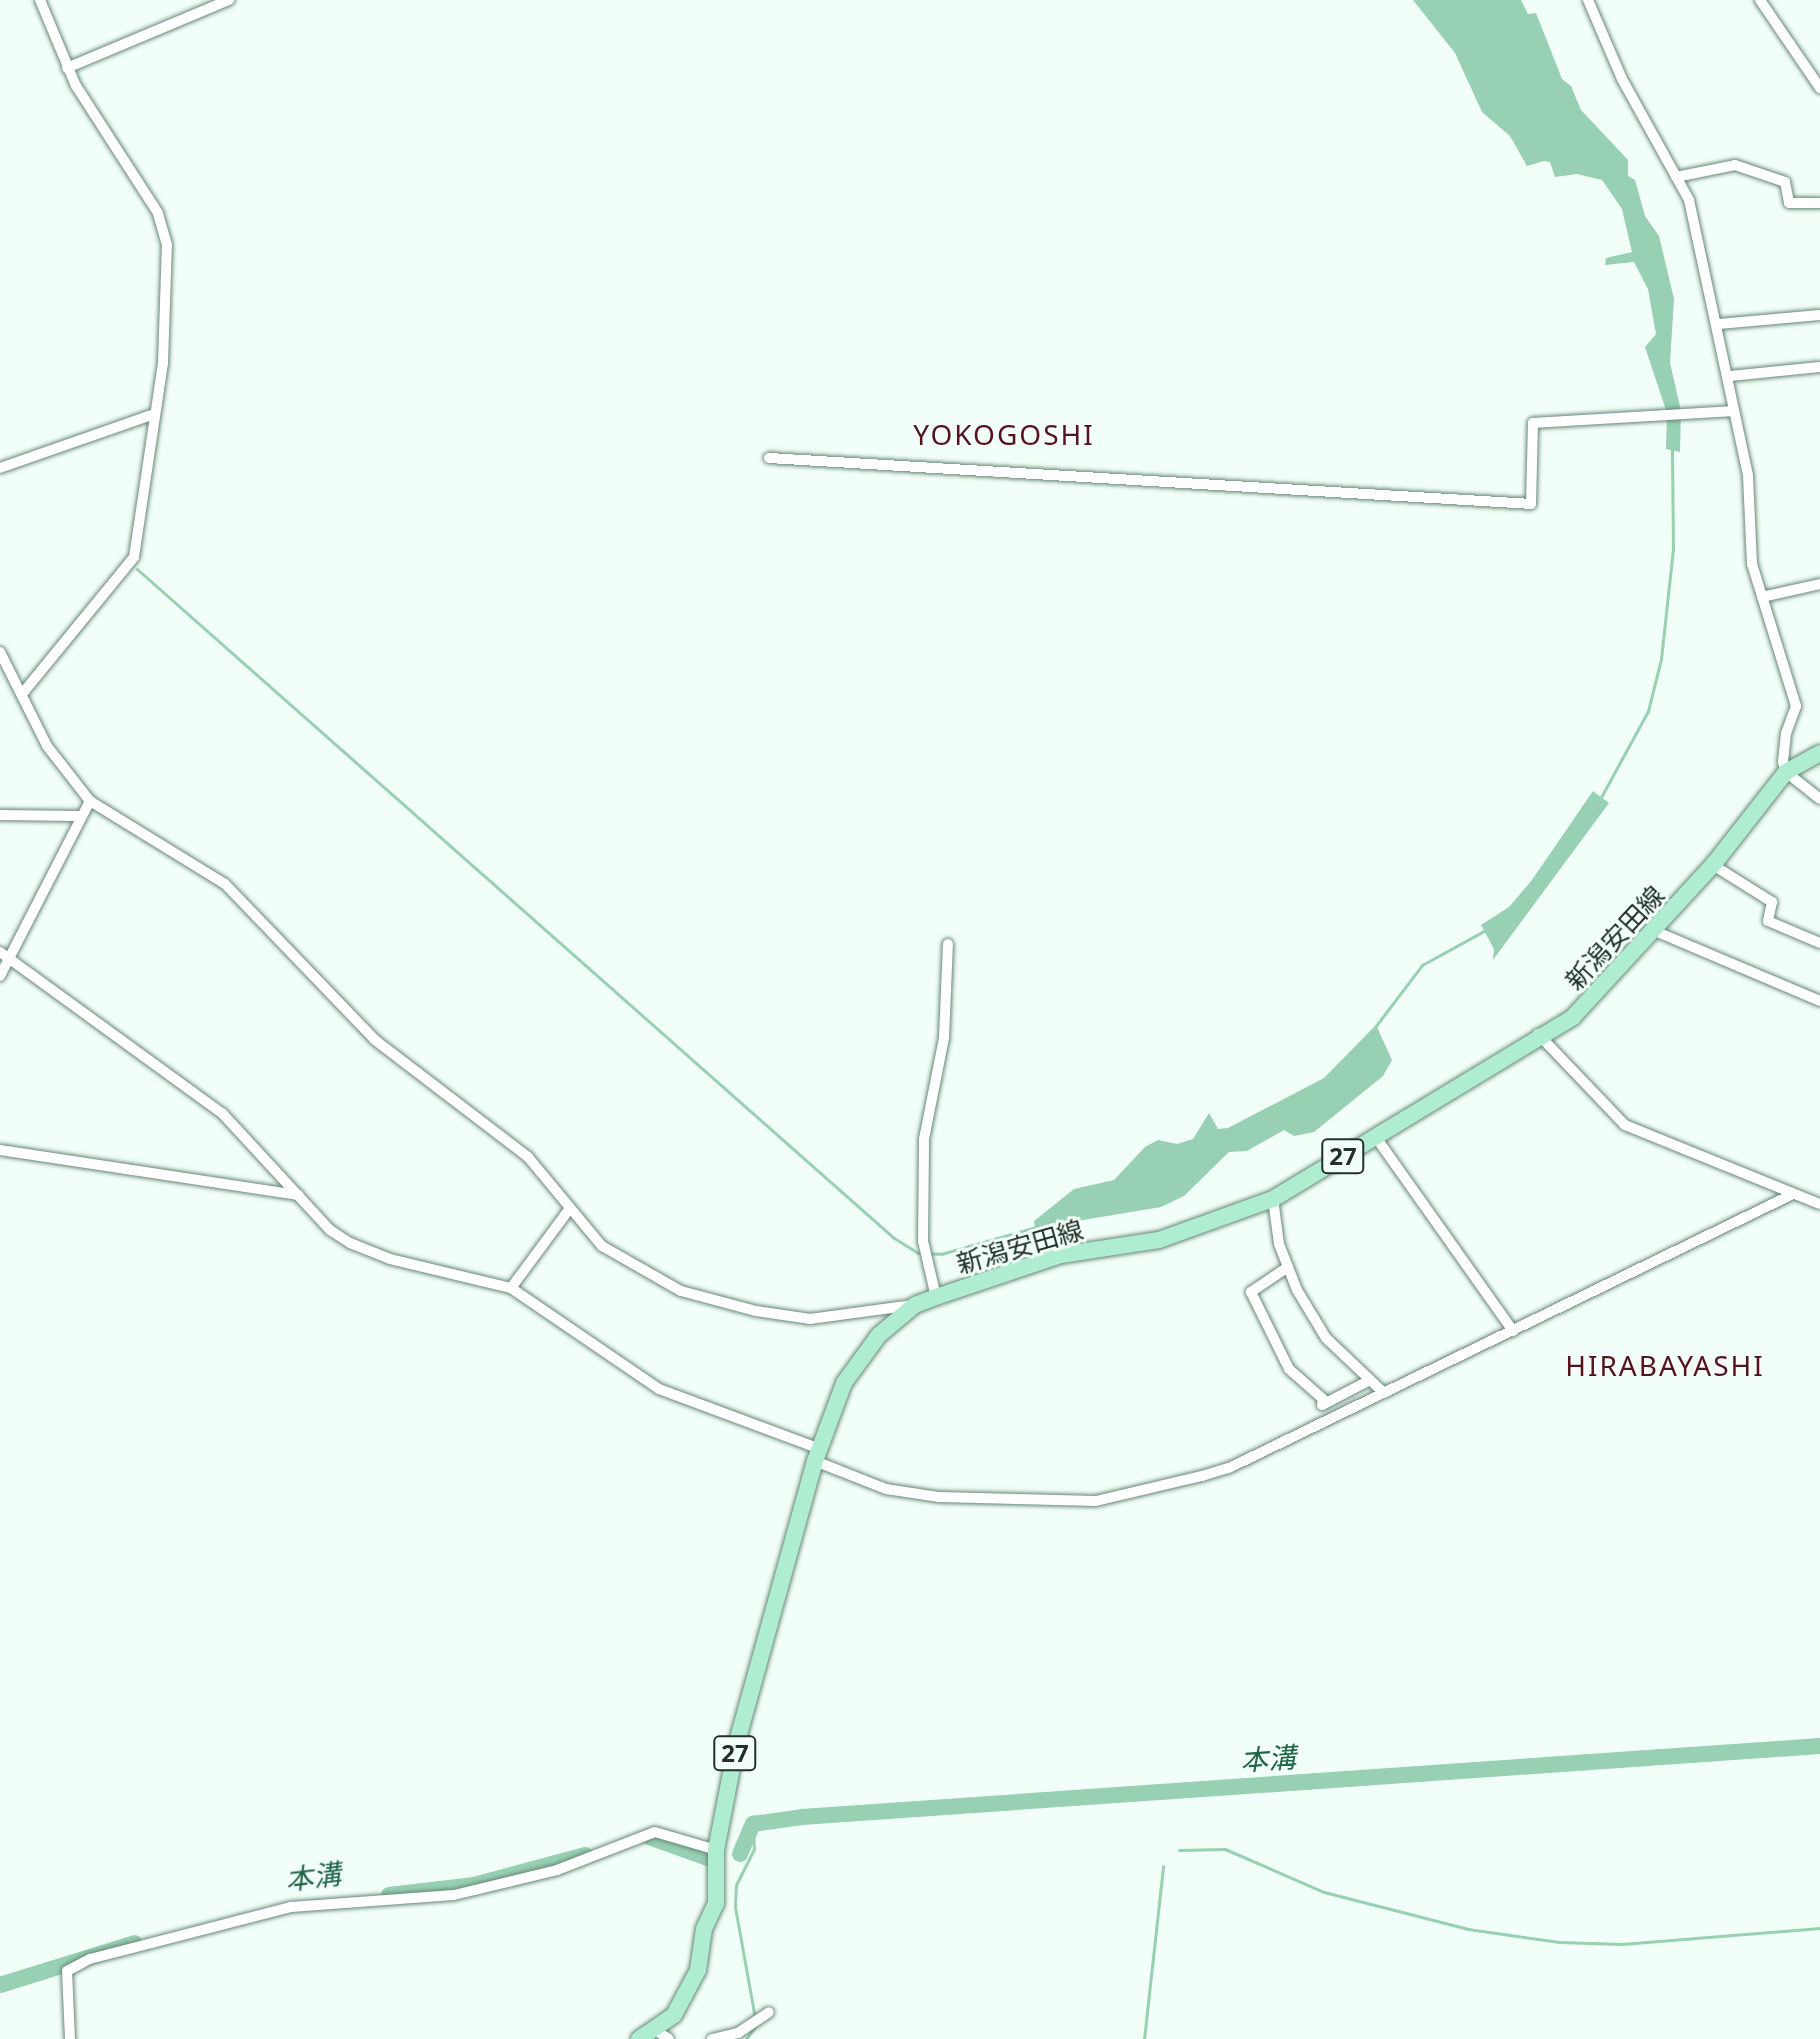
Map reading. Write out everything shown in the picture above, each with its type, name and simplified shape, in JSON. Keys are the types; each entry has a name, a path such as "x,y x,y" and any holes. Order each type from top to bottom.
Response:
{"main road":[{"name":"新潟安田線","path":"639,2039 663,2035 687,1997 698,1970 704,1929 716,1903 716,1850 737,1742 817,1455 844,1383 879,1335 915,1305 936,1297 1061,1255 1159,1240 1273,1199 1592,1002 1713,865 1786,772 1820,753"}],"street":[{"path":"22,694 134,557 163,363 165,230 128,160 67,68 40,0"},
{"path":"67,68 229,0"},
{"path":"1588,0 1622,79 1689,200 1719,324 1748,476 1752,564 1796,706 1786,733 1786,772 1820,799"},
{"path":"1760,0 1820,88"},
{"path":"1676,177 1735,165 1785,182 1789,203 1820,203"},
{"path":"1719,324 1820,315"},
{"path":"1730,376 1820,367"},
{"path":"769,458 1531,504 1533,423 1658,418 1734,411"},
{"path":"0,468 154,414"},
{"path":"1762,597 1820,584"},
{"path":"0,652 47,746 90,801 225,884 375,1040 528,1157 568,1211 614,1255 699,1297 810,1319 915,1305"},
{"path":"0,976 5,955 78,816 90,801"},
{"path":"0,815 78,816"},
{"path":"1713,865 1772,902 1768,921 1820,943"},
{"path":"1655,931 1820,1001"},
{"path":"936,1297 923,1241 924,1139 944,1038 948,944"},
{"path":"5,955 222,1113 299,1195 350,1243 390,1259 511,1288 659,1389 918,1495 1096,1501 1229,1468 1793,1194"},
{"path":"1538,1034 1625,1125 1820,1204"},
{"path":"1375,1136 1513,1331"},
{"path":"0,1150 299,1195"},
{"path":"1273,1199 1288,1267 1326,1338 1383,1392"},
{"path":"511,1288 568,1211"},
{"path":"1288,1267 1251,1292 1289,1369 1323,1399 1322,1405 1370,1380"},
{"path":"70,2039 67,1971 90,1959 291,1907 454,1895 557,1870 655,1832 716,1850"},
{"path":"712,2039 738,2033 769,2012"}],"shaded area":[{"path":"1413,0 1521,0 1528,14 1536,13 1562,79 1571,86 1581,110 1628,160 1628,176 1635,180 1645,216 1659,236 1674,299 1670,363 1681,411 1680,452 1666,449 1667,413 1645,347 1656,334 1648,289 1634,262 1605,265 1606,258 1632,252 1622,209 1602,180 1577,174 1555,177 1550,162 1527,166 1510,136 1482,112 1455,53"},
{"path":"1593,791 1609,803 1493,960 1494,949 1481,925 1509,907 1532,880"},
{"path":"1376,1025 1392,1060 1383,1076 1314,1132 1294,1136 1284,1130 1247,1151 1229,1152 1184,1196 1161,1207 1035,1228 1034,1221 1074,1189 1114,1180 1145,1147 1158,1140 1177,1144 1193,1139 1209,1113 1218,1129 1228,1128 1324,1078"}],"waterway":[{"path":"1600,799 1648,711 1661,659 1673,549 1672,449"},
{"path":"137,569 894,1238 918,1253 941,1254 1036,1227"},
{"path":"1375,1027 1422,965 1484,931"},
{"name":"本溝","path":"740,1854 753,1824 802,1817 1820,1746"},
{"path":"753,1824 754,1849 736,1885 735,1907 755,2018"},
{"name":"本溝","path":"649,1837 708,1858"},
{"path":"1179,1850 1225,1849 1324,1892 1468,1929 1559,1942 1622,1944 1820,1928"},
{"name":"本溝","path":"389,1895 474,1885 585,1855"},
{"path":"1144,2039 1163,1866"},
{"name":"本溝","path":"0,1985 135,1943"},
{"path":"746,2039 756,2025"}],"district":[{"name":"YOKOGOSHI","path":"1004,434"},
{"name":"HIRABAYASHI","path":"1665,1365"}]}
